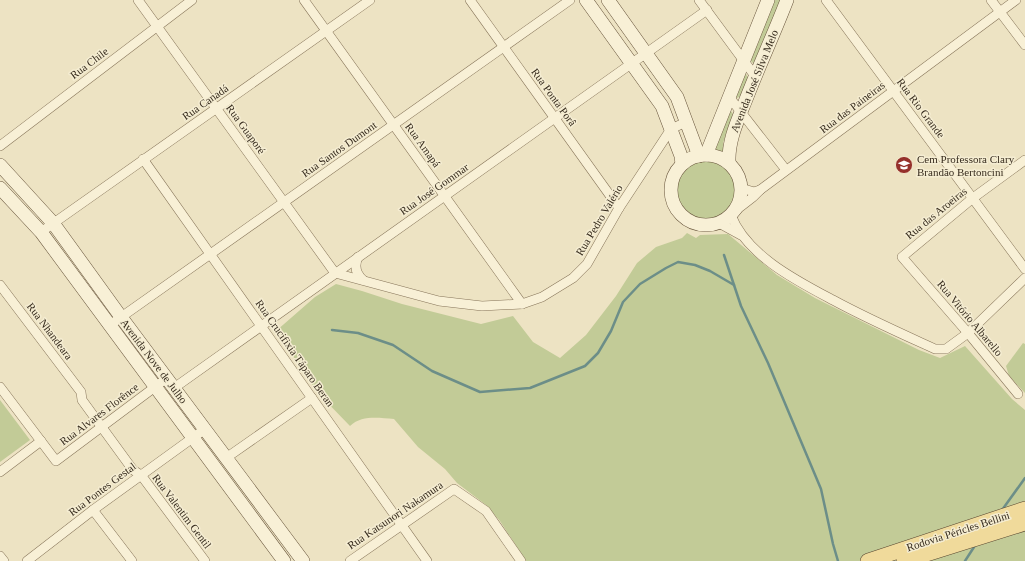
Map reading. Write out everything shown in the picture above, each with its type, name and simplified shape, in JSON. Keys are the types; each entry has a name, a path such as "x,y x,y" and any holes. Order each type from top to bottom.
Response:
{"main road":[{"name":"Rodovia Péricles Bellini","path":"868,561 1025,509"},
{"name":"Rodovia Péricles Bellini","path":"904,561 1018,525"}],"street":[{"name":"Rua Guaporé","path":"138,0 335,273"},
{"name":"Rua Chile","path":"0,146 192,0"},
{"name":"Rua Amapá","path":"304,0 522,304"},
{"name":"Rua Canadá","path":"41,232 370,0"},
{"name":"Rua Ponta Porâ","path":"470,0 619,208"},
{"name":"Rua Santos Dumont","path":"110,325 570,0"},
{"path":"586,0 662,106 681,156 682,164"},
{"path":"608,0 677,97 686,122 703,155"},
{"path":"700,0 755,76"},
{"name":"Avenida José Silva Melo","path":"703,155 730,98 768,0"},
{"name":"Rua Rio Grande","path":"826,0 1025,269"},
{"path":"991,0 1025,45"},
{"name":"Rua das Paineiras","path":"733,213 786,170 1016,0"},
{"name":"Avenida José Silva Melo","path":"729,163 728,153 730,141 755,76 787,1"},
{"name":"Rua José Gommar","path":"170,383 261,326 707,10"},
{"path":"730,98 786,170"},
{"path":"670,129 686,122"},
{"name":"Rua Pedro Valério","path":"335,273 439,300 482,306 522,304 542,297 573,278 587,264 619,208 670,129"},
{"path":"703,155 714,156 729,163 740,179 741,188 740,200 733,213 719,224 709,226 698,225 688,221 680,214 674,204 671,194 675,173 682,164 690,159 703,155"},
{"name":"Rua Crucifixia Táparo Beran","path":"143,159 428,561"},
{"name":"Rua das Aroeiras","path":"902,257 973,198 1025,160"},
{"name":"Avenida Nove de Julho","path":"0,165 53,223 121,317 303,561"},
{"name":"Avenida Nove de Julho","path":"0,188 41,232 284,561"},
{"path":"741,188 754,192 760,190"},
{"path":"733,213 734,223 742,236 766,260 787,274 862,315 935,349 946,349 968,333 1025,278"},
{"path":"719,224 742,236"},
{"path":"358,257 356,270 363,280"},
{"name":"Rua Vitório Albarello","path":"902,257 968,333 1018,394"},
{"name":"Rua Nhandeara","path":"0,285 80,392 82,400 102,426"},
{"name":"Rua Alvares Florênce","path":"41,441 56,461 155,386 170,383"},
{"path":"0,386 41,441 0,472"},
{"path":"226,458 312,398"},
{"name":"Rua Valentim Gentil","path":"102,426 133,470 141,475 202,560"},
{"name":"Rua Pontes Gestal","path":"27,561 93,510 205,429"},
{"name":"Rua Katsunori Nakamura","path":"350,561 454,489 486,511 521,561"},
{"path":"93,510 132,561"},
{"path":"0,556 4,561"}],"green space":[{"path":"774,0 781,0 756,62 753,63 750,60"},
{"path":"743,74 746,74 748,78 741,96 737,98 735,95"},
{"path":"731,111 733,114 723,143 724,152 722,154 712,150 728,112"},
{"path":"705,160 722,165 727,169 731,174 736,191 731,208 727,213 722,217 705,222 688,217 683,213 679,208 674,191 679,174 683,169 688,165"},
{"path":"687,233 696,238 700,235 728,234 777,275 815,298 919,350 940,358 965,346 1012,399 1025,410 1025,561 526,561 500,521 486,505 457,483 445,469 418,447 394,419 365,419 355,422 350,426 318,393 276,331 315,297 336,284 402,304 481,324 513,316 533,342 560,358 586,335 616,296 637,263 656,247 682,238"},
{"path":"1023,343 1025,344 1025,393 1009,376 1006,366"},
{"path":"0,400 30,440 0,462"}],"waterway":[{"path":"724,255 741,306 768,363 821,489 838,561"},
{"path":"332,330 358,333 393,345 432,371 480,392 530,388 585,366 598,353 611,331 623,302 640,284 666,268 678,262 695,265 710,271 734,285"},
{"path":"1002,510 1025,478"},
{"path":"965,561 976,544"}],"place":[{"name":"Cem Professora Clary Brandão Bertoncini","path":"904,165"}]}
